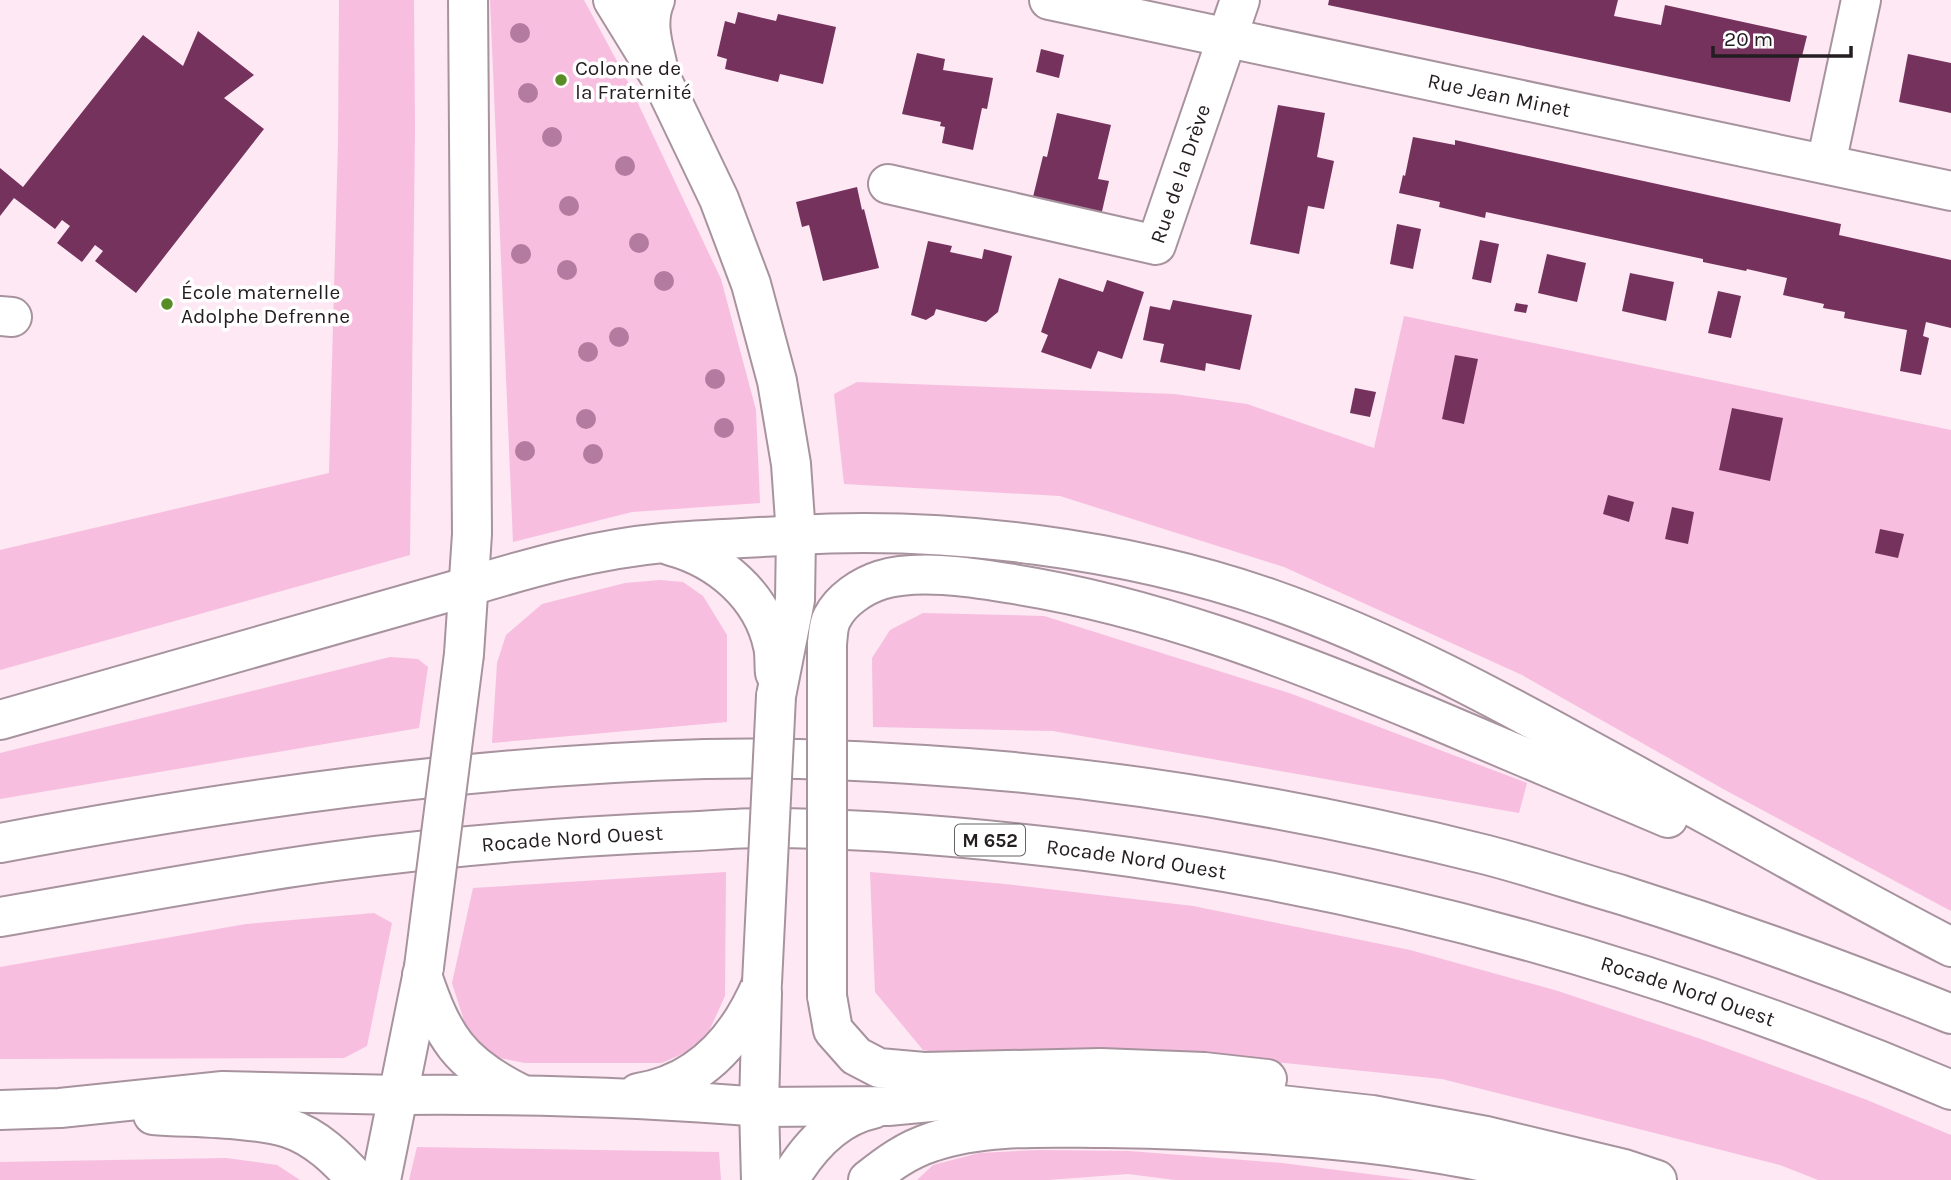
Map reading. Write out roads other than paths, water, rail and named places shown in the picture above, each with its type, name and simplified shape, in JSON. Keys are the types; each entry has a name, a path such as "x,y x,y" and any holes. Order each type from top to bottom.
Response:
{"main road":[{"path":"381,1180 424,971 464,654 470,586 472,498 468,0"},
{"path":"613,0 661,78 719,199 751,284 779,392 791,464 796,535 795,600 776,696"},
{"path":"655,0 651,8 649,27 661,78"},
{"name":"Rue Jean Minet","path":"1049,0 1951,191"},
{"name":"Rue de la Drève","path":"888,184 1156,245 1240,0"},
{"path":"1826,164 1861,0"},
{"path":"0,720 538,566 662,543 832,533 947,535 1055,548 1189,575 1272,600 1404,653 1513,708 1851,895 1951,947"},
{"path":"662,543 689,551 729,574 747,593 762,616 773,645 776,696 762,982 759,1107 761,1180"},
{"path":"1641,1175 1473,1112 1438,1102 1363,1088 1204,1072 1101,1068 924,1072 879,1068 856,1056 832,1030 827,996 827,644 831,620 841,603 881,580 931,575 982,579 1077,594 1234,641 1353,685 1851,895"},
{"path":"0,843 377,783 525,769 705,759 760,759 876,762 1003,770 1078,778 1248,804 1377,829 1493,856 1687,916 1825,964 1951,1014"},
{"name":"Rocade Nord Ouest","path":"0,917 335,861 587,835 760,828 947,836 1208,868 1299,884 1426,913 1564,951 1760,1014 1951,1090"},
{"path":"424,971 434,1010 458,1051 495,1081 520,1094"},
{"path":"612,1097 664,1087 686,1076 709,1059 728,1043 741,1026 762,982"},
{"path":"0,1111 60,1108 223,1091 399,1095 520,1094 759,1107 888,1106 962,1099 1166,1099 1281,1105 1372,1115 1486,1136 1641,1175"},
{"path":"789,1180 801,1160 820,1139 843,1121 863,1111 888,1106"},
{"path":"60,1108 263,1124 289,1129 312,1140 337,1158 357,1180"},
{"path":"868,1180 908,1151 933,1141 965,1134 1041,1128 1220,1132 1346,1141 1460,1157 1575,1180"}],"place":[{"name":"Colonne de la Fraternité","path":"561,80"},
{"name":"École maternelle Adolphe Defrenne","path":"167,304"}]}
